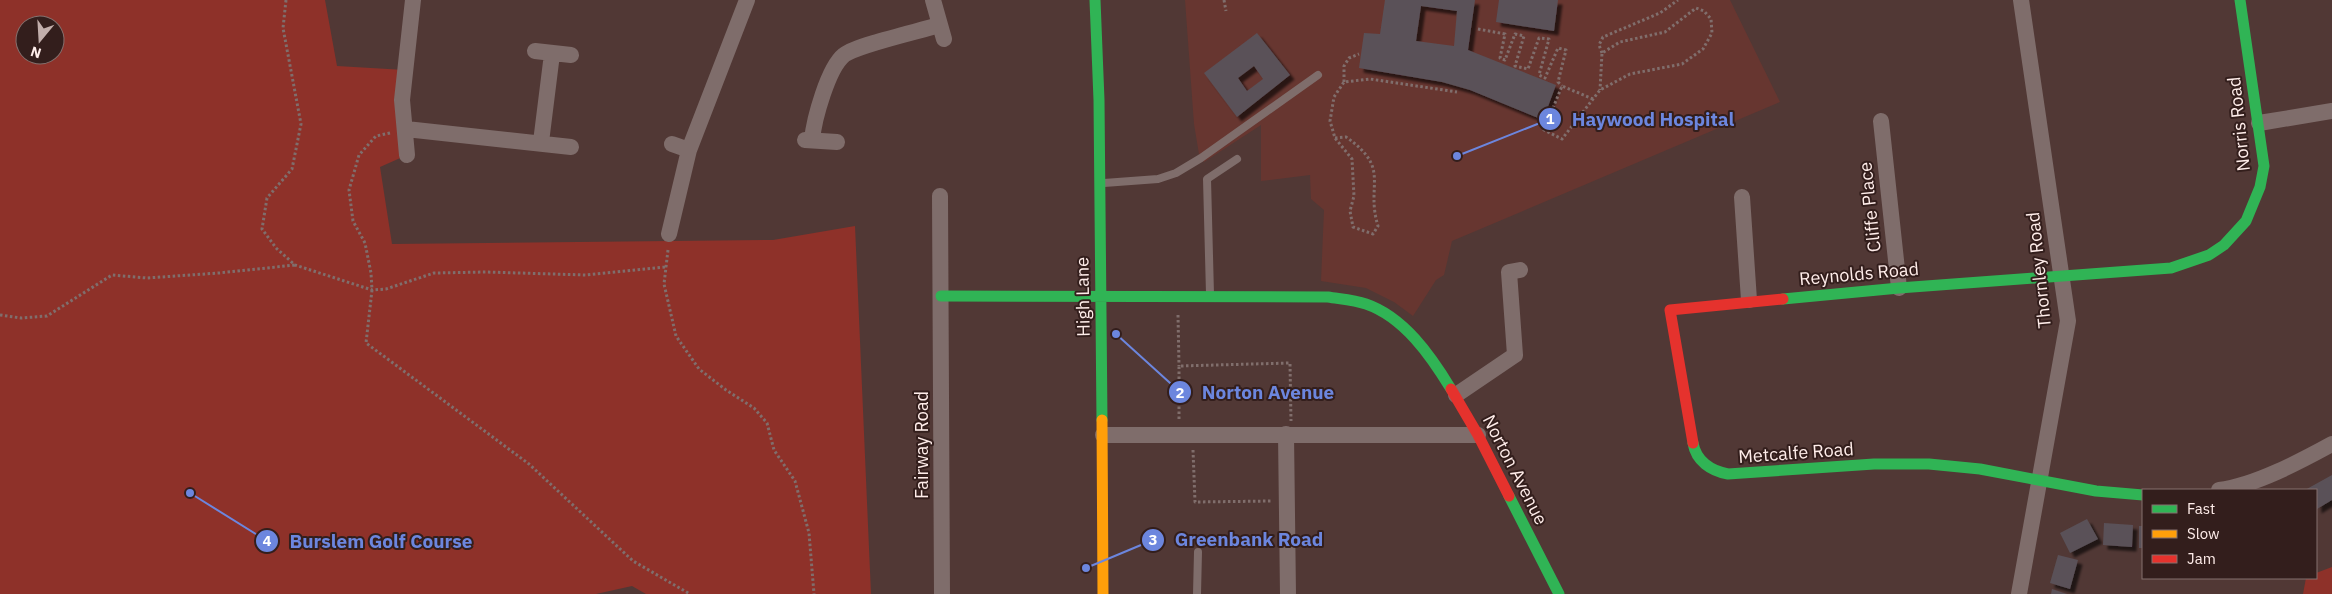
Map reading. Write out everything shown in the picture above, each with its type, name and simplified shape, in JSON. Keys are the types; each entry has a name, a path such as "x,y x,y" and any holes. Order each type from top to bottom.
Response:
{"street":[{"path":"407,155 402,100 413,0"},
{"path":"670,234 689,150 747,0"},
{"path":"837,142 809,140 833,70 845,54 942,32 933,0"},
{"name":"High Lane","path":"1095,0 1103,435 1103,594"},
{"name":"Thornley Road","path":"2019,594 2068,321 2063,275 2021,0"},
{"name":"Norris Road","path":"2063,275 2170,268 2189,264 2216,251 2242,227 2252,212 2260,190 2264,166 2240,0"},
{"path":"535,51 571,55"},
{"path":"541,142 552,54"},
{"path":"2259,123 2332,111"},
{"name":"Cliffe Place","path":"1880,121 1898,288"},
{"path":"406,129 571,146"},
{"path":"672,144 689,150"},
{"name":"Fairway Road","path":"940,196 942,594"},
{"path":"1742,197 1749,300"},
{"path":"1456,395 1515,355 1509,272 1520,270"},
{"name":"Reynolds Road","path":"1671,321 1670,310 1749,300 2063,275"},
{"name":"Norton Avenue","path":"941,296 1328,297 1366,304 1396,320 1434,361 1456,395 1478,435 1559,594"},
{"name":"Metcalfe Road","path":"1671,321 1694,446 1698,457 1714,471 1736,475 1911,463 1957,466 2114,494 2142,495"},
{"path":"1288,594 1287,501 1289,434"},
{"path":"1103,435 1478,435"},
{"path":"2232,489 2287,467 2332,445"}],"lane":[{"path":"1099,183 1158,180 1176,173 1202,158 1318,75"},
{"path":"1210,296 1207,179 1237,159"},
{"path":"1197,594 1198,552"}],"path":[{"path":"286,0 283,28 301,124 292,169 267,198 262,228 276,248 295,265 372,290 386,289 434,273 586,275 666,267"},
{"path":"1224,0 1226,11"},
{"path":"1600,90 1602,53 1599,45 1603,37 1643,22 1678,0"},
{"path":"1562,86 1544,130 1562,139 1600,90 1630,74 1682,64 1703,49 1712,33 1711,19 1704,11 1696,8 1665,32 1620,42 1602,53"},
{"path":"1478,29 1504,34 1500,58 1505,60 1515,34 1524,36 1515,66 1528,69 1539,38 1549,39 1539,75 1545,78 1558,48 1566,50 1558,82 1562,86 1592,99"},
{"path":"1334,138 1346,137 1363,149 1375,170 1373,211 1378,226 1373,234 1353,226 1350,211 1354,196 1352,159 1334,138 1330,121 1334,97 1344,82 1344,66 1349,58 1359,54"},
{"path":"1344,82 1370,80 1457,92"},
{"path":"406,129 376,136 360,155 349,190 353,221 365,244 371,273 372,290 366,343 529,464 633,561 690,594"},
{"path":"670,234 664,284 676,336 699,370 754,408 767,423 774,450 795,481 809,533 814,594"},
{"path":"0,315 21,318 47,316 112,275 147,278 295,265"},
{"path":"1178,296 1179,366 1185,434 1195,502 1287,501"},
{"path":"1179,366 1290,363 1289,434"}],"shaded area":[{"path":"0,0 325,0 337,66 405,70 407,155 380,167 392,244 773,240 855,226 871,594 646,594 632,586 596,594 0,594"},
{"path":"1185,0 1730,0 1780,102 1452,241 1444,275 1436,280 1413,316 1394,302 1366,288 1321,281 1324,210 1311,199 1310,175 1261,181 1261,125 1204,162 1199,154 1194,124"},
{"path":"2332,567 2332,594 2303,594 2306,579 2317,579 2317,573"}],"building":[{"path":"1385,0 1475,0 1468,50 1556,85 1543,120 1470,90 1442,82 1359,68 1364,33 1380,34","holes":["1421,6 1457,11 1454,46 1416,41"]},
{"path":"1499,0 1558,0 1554,31 1496,22"},
{"path":"1257,33 1290,75 1237,117 1204,73","holes":["1254,66 1263,79 1247,91 1238,78"]},
{"path":"2332,475 2332,500 2317,509 2317,489 2307,489"},
{"path":"2087,519 2098,539 2070,553 2060,533"},
{"path":"2104,523 2133,525 2132,547 2103,545"},
{"path":"2139,526 2142,526 2142,548 2139,548"},
{"path":"2058,555 2078,560 2070,589 2050,583"},
{"path":"2052,589 2067,594 2051,594"}],"traffic: fast":[{"path":"1095,0 1099,100 1102,420"},
{"path":"1783,299 1899,288 2171,268 2209,255 2224,245 2246,221 2260,187 2264,166 2240,0"},
{"path":"941,296 1328,297 1352,301 1380,310 1404,328 1425,351 1451,389"},
{"path":"1693,443 1697,455 1705,464 1710,468 1728,474 1874,464 1929,464 1980,469 2096,491 2142,495"},
{"path":"1509,496 1559,594"}],"traffic: slow":[{"path":"1102,420 1103,594"}],"traffic: jam":[{"path":"1693,443 1670,310 1783,299"},
{"path":"1451,389 1478,435 1509,496"}],"place":[{"name":"Haywood Hospital","path":"1457,156"},
{"name":"Norton Avenue","path":"1116,334"},
{"name":"Burslem Golf Course","path":"190,493"},
{"name":"Greenbank Road","path":"1086,568"}]}
